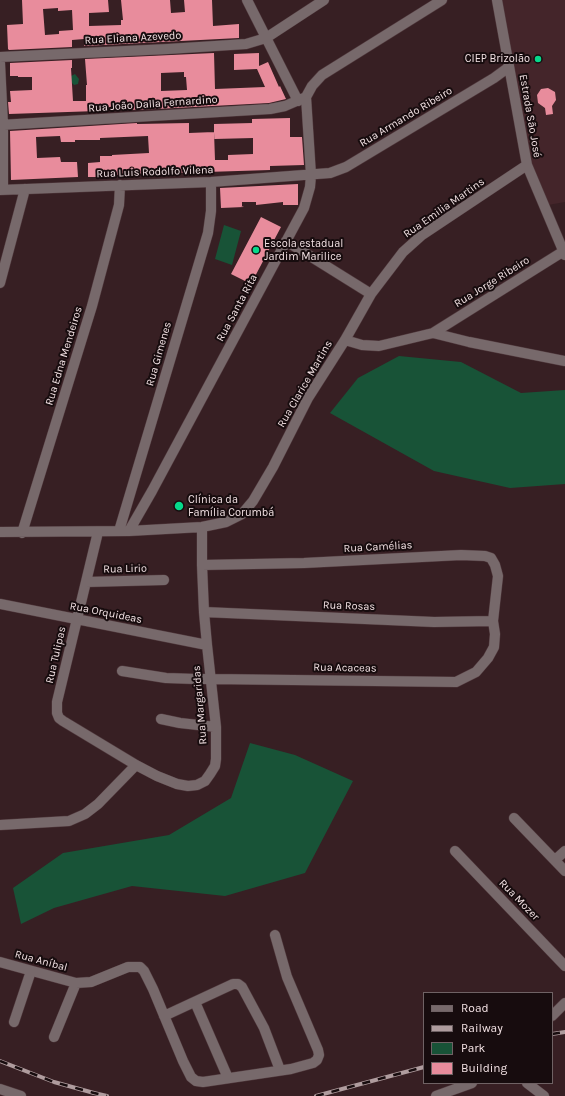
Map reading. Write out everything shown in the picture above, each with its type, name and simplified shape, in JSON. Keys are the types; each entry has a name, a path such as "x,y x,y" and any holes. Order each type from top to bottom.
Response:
{"street":[{"path":"247,0 266,38 302,99 322,75 442,0"},
{"name":"Rua Eliana Azevedo","path":"0,57 246,44 266,38 324,0"},
{"name":"Estrada São José","path":"498,0 527,165 564,253"},
{"path":"0,63 2,190"},
{"name":"Rua Armando Ribeiro","path":"311,175 330,173 346,167 494,78 509,67"},
{"name":"Rua João Dalla Fernardino","path":"1,125 270,108 285,106 302,99"},
{"name":"Rua Santa Rita","path":"124,531 152,491 304,208 310,187 311,175 302,99"},
{"name":"Rua Emilia Martins","path":"345,340 371,294 403,252 422,235 527,165"},
{"name":"Rua Luis Rodolfo Vilena","path":"2,190 212,182 311,175"},
{"name":"Rua Gimenes","path":"124,531 208,233 212,182"},
{"name":"Rua Edna Mendeiros","path":"22,533 92,306 119,205 120,185"},
{"path":"0,283 25,189"},
{"path":"286,241 371,294"},
{"name":"Rua Jorge Ribeiro","path":"433,333 564,253"},
{"name":"Rua Clarice Martins","path":"124,531 202,527 226,522 242,514 253,501 273,467 308,398 345,340 362,345 379,346 433,333 469,342 565,361"},
{"name":"Rua Margaridas","path":"57,713 59,718 63,721 157,776 177,784 188,786 197,785 208,778 215,766 216,727 204,612 202,527"},
{"path":"0,532 124,531"},
{"name":"Rua Tulipas","path":"57,713 57,702 98,532"},
{"name":"Rua Camélias","path":"202,565 304,563 461,555 485,556 491,558 498,576 493,621"},
{"name":"Rua Lirio","path":"86,582 164,580"},
{"name":"Rua Orquideas","path":"0,604 207,645"},
{"name":"Rua Rosas","path":"204,612 434,622 493,621"},
{"name":"Rua Acaceas","path":"211,679 456,682 476,672 488,658 494,647 495,634 493,621"},
{"path":"122,671 166,678 211,679"},
{"path":"161,719 180,723 216,727"},
{"path":"123,756 124,778"},
{"path":"0,825 69,822 90,811 136,765"},
{"path":"514,818 565,870"},
{"name":"Rua Mozer","path":"455,851 565,966"},
{"path":"555,860 565,851"},
{"path":"54,1037 76,983 91,982 128,967 140,967 144,971 191,1077 196,1081 203,1082 291,1069 313,1063 317,1060 319,1055 318,1050 287,977 275,935"},
{"name":"Rua Aníbal","path":"0,962 76,983"},
{"path":"14,1022 31,971"},
{"path":"164,1016 234,984 238,984 242,987 264,1028 280,1070"},
{"path":"195,1002 228,1078"},
{"path":"553,1015 565,1003"},
{"path":"436,1096 469,1084"},
{"path":"528,1084 544,1096"},
{"path":"0,1089 21,1096"}],"shaded area":[{"name":"CIEP Brizolão","path":"500,0 565,0 565,202 548,205 529,160"}],"green space":[{"path":"75,74 79,79 78,84 74,85 70,81 71,76"},
{"path":"224,225 241,231 232,265 215,259"},
{"path":"399,356 461,362 521,393 565,390 565,484 510,488 434,471 330,413 358,378"},
{"path":"250,743 295,755 353,781 305,873 225,896 132,886 54,908 21,924 13,888 63,853 169,835 231,798"}],"building":[{"path":"22,0 108,0 109,12 89,13 89,26 121,25 121,20 123,20 121,0 170,0 171,13 185,12 184,0 212,0 213,26 239,24 239,38 84,46 84,39 72,40 72,47 9,50 7,25 23,24","holes":["58,8 58,11 72,10 73,30 59,31 59,34 45,35 43,9"]},
{"path":"214,53 215,89 265,87 257,69 234,70 234,54 259,53 259,66 268,62 286,99 269,103 156,109 9,114 8,102 11,102 10,91 32,90 32,77 10,76 10,63 72,60 73,101 86,101 87,85 85,59","holes":["184,72 184,77 186,77 187,90 161,91 161,73"]},
{"path":"548,88 555,92 556,100 552,106 553,114 546,115 545,108 538,103 537,95 541,89"},
{"path":"290,118 290,137 302,137 304,165 270,166 270,170 88,177 88,163 100,162 100,156 149,153 148,136 100,138 100,140 75,140 75,142 61,142 60,136 36,137 37,158 60,157 61,162 77,162 78,177 11,180 10,131 137,123 189,123 189,133 214,132 214,124 252,123 252,119","holes":["253,138 253,154 228,155 228,160 215,160 214,139"]},
{"path":"298,184 298,205 283,205 283,202 256,205 256,202 242,202 241,206 244,207 221,208 220,188"},
{"name":"Escola estadual Jardim Marilice","path":"261,217 281,227 251,284 231,274"}],"railway":[{"path":"553,1034 565,1032"},
{"path":"0,1061 54,1082 107,1096"},
{"path":"316,1096 423,1067"}],"place":[{"name":"CIEP Brizolão","path":"538,59"},
{"name":"Escola estadual Jardim Marilice","path":"256,250"},
{"name":"Clínica da Família Corumbá","path":"179,506"}]}
